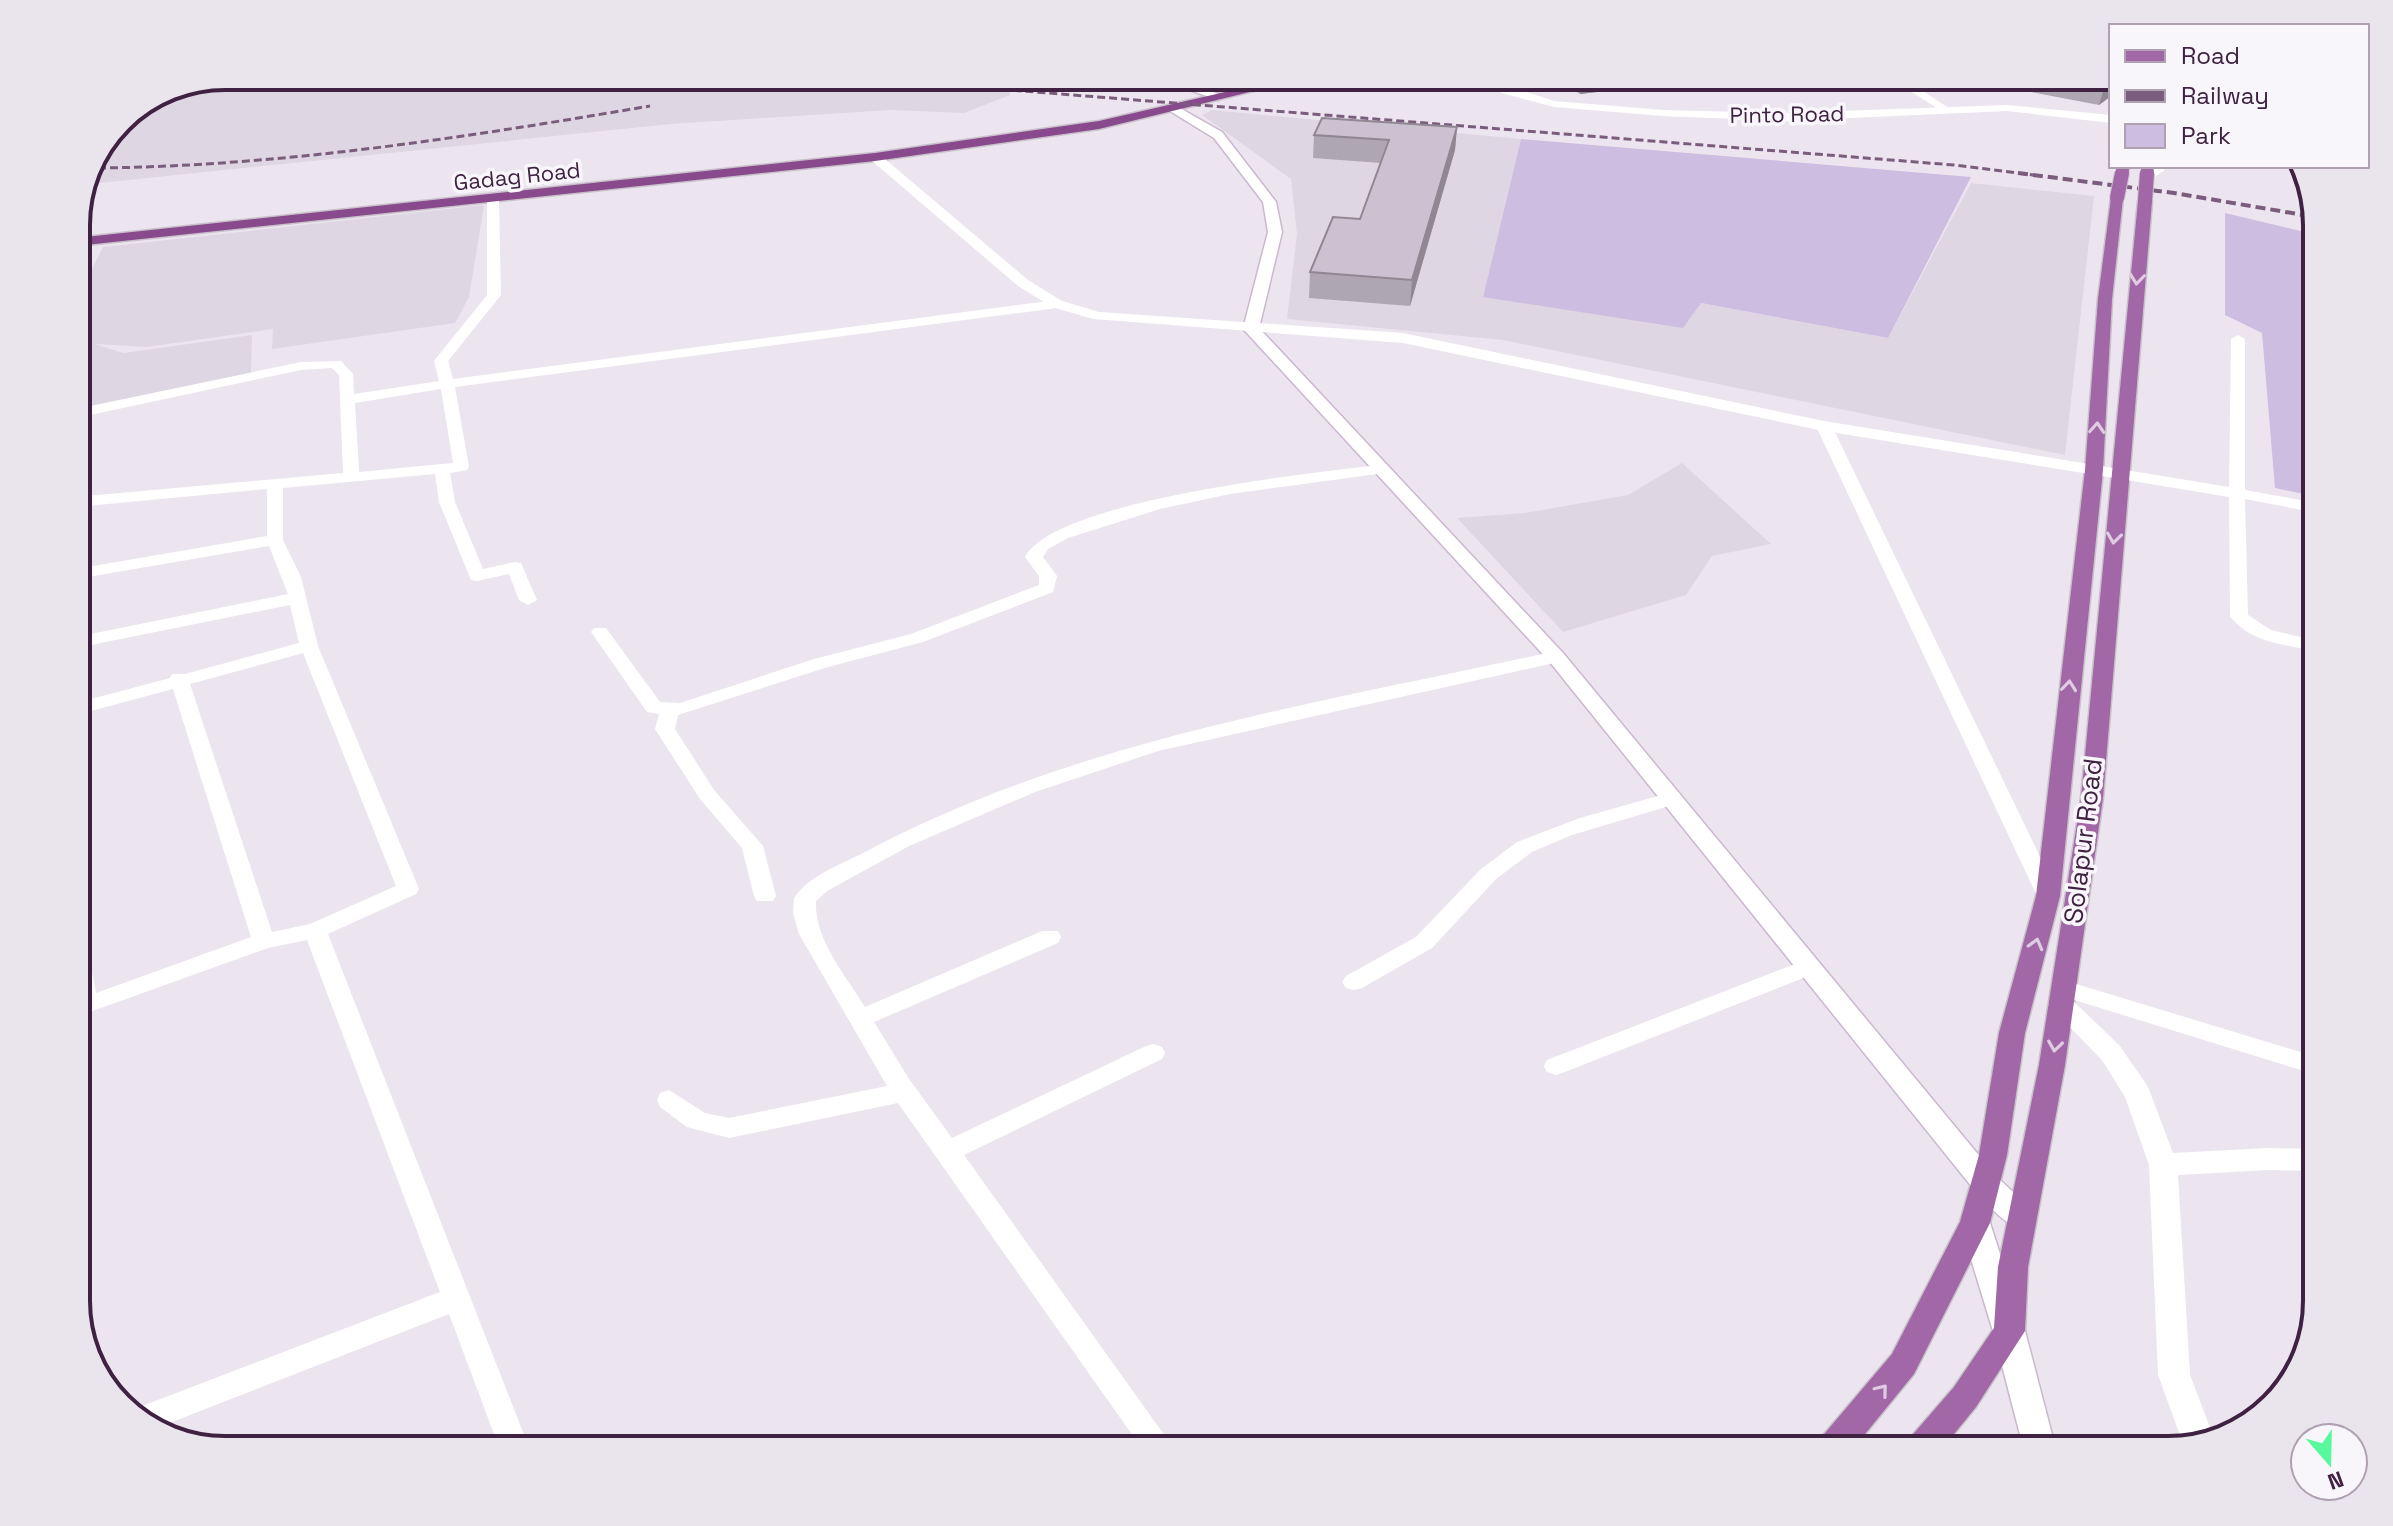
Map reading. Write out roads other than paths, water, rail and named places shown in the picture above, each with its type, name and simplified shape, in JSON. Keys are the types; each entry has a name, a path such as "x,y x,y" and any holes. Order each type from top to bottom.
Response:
{"highway":[{"name":"Gadag Road","path":"90,239 875,157 1099,125 1245,90"},
{"name":"Gadag Road","path":"90,238 961,145"}],"main road":[{"name":"Solapur Road","path":"1844,1436 1903,1364 1975,1223 1998,1130 2012,1033 2048,896 2094,470 2105,299 2121,168"},
{"name":"Solapur Road","path":"2009,1331 2013,1267 2062,996 2092,798 2148,171"},
{"path":"1933,1436 1965,1397 2009,1331"}],"street":[{"path":"1199,90 1218,97"},
{"path":"1222,90 1231,93"},
{"name":"Pinto Road","path":"1510,90 1554,104 1663,113 1784,117 2007,108 2109,119"},
{"path":"1915,90 1947,110"},
{"path":"1174,109 1218,135 1269,202 1275,232 1251,329"},
{"path":"875,157 1023,283 1057,304 1098,316 1403,338 1824,426 2303,505"},
{"path":"90,501 461,467 441,361 494,295 493,199"},
{"path":"346,400 659,353 1057,304"},
{"path":"1251,329 1556,657 1986,1184 2022,1218"},
{"path":"2238,339 2239,616 2247,626 2303,643"},
{"path":"90,411 324,363 344,368 351,477"},
{"path":"1824,426 2048,896"},
{"path":"442,469 447,502 477,576 515,567 528,600"},
{"path":"600,632 649,703 659,710 669,710 821,663 917,638 1027,598 1047,588 1048,576 1034,557 1037,548 1051,539 1124,512 1219,490 1379,470"},
{"path":"90,1004 264,941 315,931 408,889 309,646 292,577 275,540 275,484"},
{"path":"90,572 275,540"},
{"path":"90,640 296,598"},
{"path":"90,705 179,678 309,646"},
{"path":"1150,1436 905,1092 810,934 804,913 805,898 819,886 902,841 1028,787 1153,746 1556,657"},
{"path":"179,678 264,941"},
{"path":"669,710 665,729 707,794 752,846 765,896"},
{"path":"1354,982 1401,958 1433,935 1496,866 1513,853 1538,841 1672,798"},
{"path":"315,931 509,1436"},
{"path":"862,1018 1050,937"},
{"path":"1556,1066 1808,967"},
{"path":"2062,996 2303,1062"},
{"path":"2062,996 2111,1053 2138,1094 2163,1165 2174,1375 2196,1433"},
{"path":"947,1152 1153,1053"},
{"path":"669,1100 694,1121 708,1127 729,1128 905,1092"},
{"path":"2163,1165 2303,1160"},
{"path":"1975,1223 2009,1331 2036,1436"},
{"path":"154,1415 455,1299"}],"railway":[{"path":"1010,90 1954,165 2033,175"},
{"path":"103,168 306,156 444,139 650,106"},
{"path":"2018,173 2174,193 2302,215"}]}
